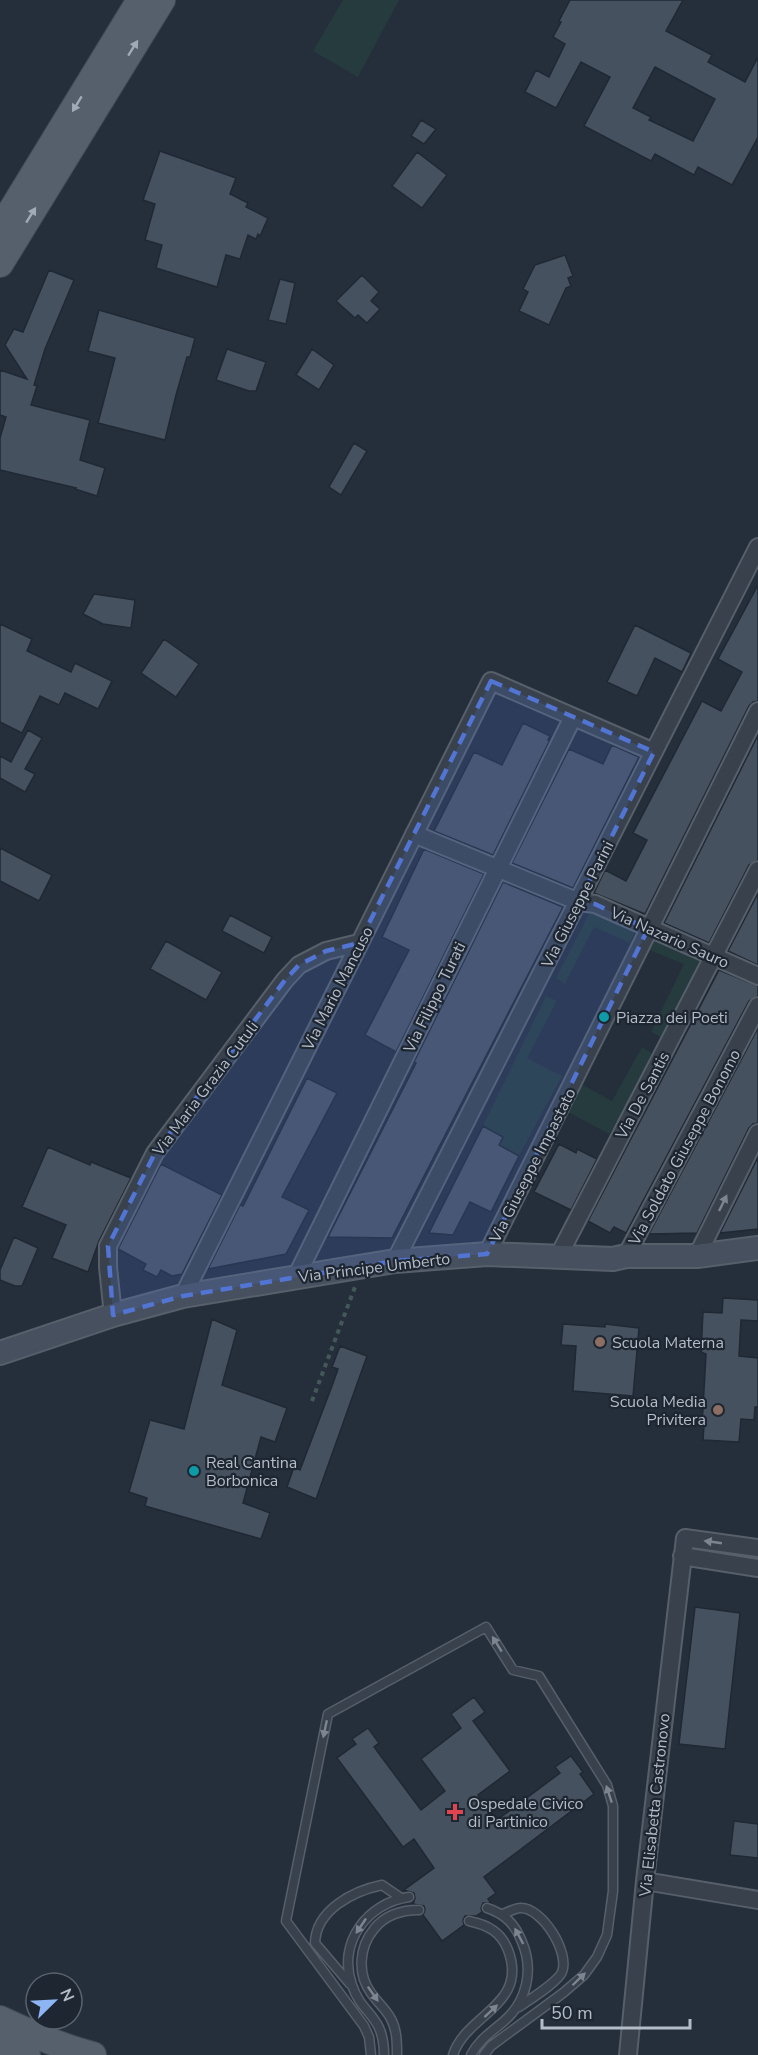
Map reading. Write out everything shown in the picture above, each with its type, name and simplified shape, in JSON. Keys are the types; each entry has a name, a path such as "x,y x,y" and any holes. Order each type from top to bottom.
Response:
{"main road":[{"path":"0,229 140,0"},
{"path":"0,264 162,0"},
{"path":"0,2019 33,2035 93,2055"},
{"path":"0,2042 27,2055"}],"street":[{"name":"Via Giuseppe Parini","path":"395,1261 758,547"},
{"name":"Via Mario Mancuso","path":"183,1296 491,681 573,717"},
{"path":"648,929 758,711"},
{"path":"573,717 654,753"},
{"name":"Via Filippo Turati","path":"296,1277 573,717"},
{"name":"Via Nazario Sauro","path":"414,834 579,902 595,904 758,976"},
{"name":"Via De Santis","path":"558,1257 758,870"},
{"name":"Via Giuseppe Impastato","path":"487,1254 648,929"},
{"name":"Via Maria Grazia Cutuli","path":"113,1315 108,1246 155,1153 285,980 299,965 326,951 359,944"},
{"name":"Via Soldato Giuseppe Bonomo","path":"627,1256 758,1006"},
{"path":"698,1256 758,1133"},
{"name":"Via Principe Umberto","path":"0,1353 113,1315 183,1296 395,1261 487,1254 613,1259 627,1256 698,1256 758,1248"},
{"path":"758,1548 686,1538 682,1556 758,1568"},
{"name":"Via Elisabetta Castronovo","path":"628,2055 645,1881 682,1556"},
{"path":"645,1881 758,1900"}],"lane":[{"path":"371,2055 369,2037 364,2026 286,1920 328,1714 486,1627 513,1670 539,1676 556,1703 607,1785 613,1806 614,1832 613,1891 607,1935 597,1957 584,1975 564,1993 491,2046 484,2055"},
{"path":"352,1986 315,1943 316,1930 331,1909 361,1889 382,1885 405,1897 376,1909 357,1929 348,1956 348,1971 358,1999 380,2026 384,2055"},
{"path":"471,2055 481,2039 561,1975 565,1962 557,1937 532,1910 519,1907 503,1914"},
{"path":"487,1908 503,1914 521,1939 528,1967 527,1982 522,1998 514,2011"},
{"path":"397,2055 395,2030 385,2010 364,1981 362,1957 369,1936 384,1920 404,1911 419,1910"},
{"path":"453,2055 460,2041 501,2001 511,1979 510,1956 501,1936 483,1924 470,1921"}],"path":[{"path":"312,1401 363,1267"}],"highlighted area":[{"path":"491,681 654,752 579,902 595,904 648,929 487,1254 395,1261 183,1296 113,1315 108,1246 155,1153 285,980 299,965 326,951 359,943"}],"green space":[{"path":"343,0 399,0 358,77 313,51"},
{"path":"590,912 635,931 630,943 594,927 565,984 556,978"},
{"path":"655,939 701,958 661,1037 651,1032 684,964 649,950"},
{"path":"546,996 557,1001 527,1058 562,1076 519,1156 499,1145 503,1136 483,1126"},
{"path":"642,1047 652,1053 622,1114 609,1134 568,1112 581,1084 612,1101"}],"building":[{"path":"570,0 683,0 666,31 712,55 708,62 745,82 758,57 758,137 732,185 698,167 694,175 655,154 651,161 584,126 610,77 581,62 556,108 525,92 536,70 549,77 565,44 553,37 561,22 559,21","holes":["655,67 715,99 693,141 649,120 651,117 633,108"]},
{"path":"421,120 436,129 424,144 411,136"},
{"path":"160,151 236,178 230,194 248,203 246,207 268,218 260,236 258,234 256,239 248,235 240,259 226,255 217,287 156,268 162,245 145,240 155,204 143,200"},
{"path":"417,152 447,175 422,208 392,186"},
{"path":"565,255 573,276 568,278 571,286 566,288 549,325 519,311 528,292 523,289 535,265"},
{"path":"49,270 74,280 45,349 34,385 37,386 31,405 90,420 80,460 105,468 97,496 76,488 0,470 0,438 6,417 0,415 0,370 27,379 5,345 14,329 23,332"},
{"path":"362,275 379,292 371,301 380,309 367,323 358,315 355,318 336,301"},
{"path":"280,279 295,283 286,324 268,320"},
{"path":"99,310 195,338 190,357 187,357 165,440 98,423 115,358 88,351"},
{"path":"227,349 266,362 256,391 249,391 216,380"},
{"path":"312,349 334,365 319,390 296,375"},
{"path":"354,443 367,451 341,495 329,487"},
{"path":"758,585 758,701 749,706 645,914 594,893 605,870 626,881 647,840 633,833 702,701 721,711 742,672 718,659"},
{"path":"94,594 135,600 131,628 103,624 83,614"},
{"path":"0,624 32,639 27,651 71,672 75,663 112,681 98,709 65,693 59,705 40,696 22,733 0,722"},
{"path":"635,625 691,653 682,672 655,658 637,696 607,682"},
{"path":"164,639 199,664 176,697 141,673"},
{"path":"523,723 550,736 548,740 550,740 493,855 434,831 474,752 502,765"},
{"path":"28,730 42,738 25,769 35,774 25,792 0,778 0,756 11,762"},
{"path":"758,735 758,860 749,865 709,943 664,923"},
{"path":"612,745 639,757 573,888 512,863 569,749 603,764"},
{"path":"0,848 52,875 39,901 0,881"},
{"path":"424,849 484,874 396,1052 365,1035 409,950 382,937"},
{"path":"503,882 563,907 392,1238 328,1237 416,1063 414,1062"},
{"path":"758,893 758,965 728,951"},
{"path":"230,915 272,937 264,953 222,931"},
{"path":"166,941 222,972 206,1000 150,969"},
{"path":"719,970 758,986 758,996 749,1001 626,1233 614,1227 610,1233 588,1221"},
{"path":"758,1028 758,1123 749,1128 697,1233 649,1234"},
{"path":"307,1078 337,1093 282,1197 309,1210 286,1254 208,1269 240,1205 243,1206"},
{"path":"483,1126 503,1137 499,1145 519,1156 491,1212 470,1202 453,1235 429,1233"},
{"path":"559,1144 576,1153 577,1149 597,1159 571,1210 534,1192"},
{"path":"48,1147 90,1165 91,1162 131,1178 99,1241 88,1272 52,1258 66,1225 22,1207"},
{"path":"758,1157 758,1229 720,1233"},
{"path":"161,1164 222,1195 182,1274 172,1276 161,1270 157,1277 143,1270 146,1264 118,1249"},
{"path":"14,1237 38,1248 22,1286 15,1286 0,1280 0,1270"},
{"path":"723,1298 758,1300 758,1321 741,1320 739,1356 758,1358 758,1407 755,1407 754,1420 741,1419 739,1442 703,1440 706,1354 701,1352 703,1312 722,1313"},
{"path":"212,1319 237,1330 222,1385 287,1408 275,1442 261,1437 243,1503 270,1513 261,1539 145,1506 147,1498 129,1492 150,1420 184,1429"},
{"path":"563,1324 605,1327 605,1324 639,1328 633,1396 573,1391 576,1346 561,1345"},
{"path":"340,1346 367,1356 316,1499 287,1487 294,1467 300,1470 332,1386 338,1369 332,1367"},
{"path":"695,1607 740,1613 725,1749 679,1744"},
{"path":"474,1697 485,1712 473,1721 510,1771 478,1795 497,1820 560,1773 555,1767 571,1756 583,1772 580,1774 594,1794 484,1877 496,1893 488,1899 491,1903 483,1903 482,1912 476,1916 465,1916 464,1925 442,1941 423,1915 424,1906 413,1904 414,1893 404,1890 434,1868 414,1839 403,1847 337,1758 356,1744 352,1739 368,1728 379,1743 374,1747 421,1810 445,1791 421,1759 461,1728 451,1714"},
{"path":"734,1821 758,1824 758,1858 730,1855"}],"place":[{"name":"Piazza dei Poeti","path":"604,1017"},
{"name":"Scuola Materna","path":"600,1342"},
{"name":"Scuola Media Privitera","path":"718,1410"},
{"name":"Real Cantina Borbonica","path":"194,1471"},
{"name":"Ospedale Civico di Partinico","path":"455,1812"}]}
